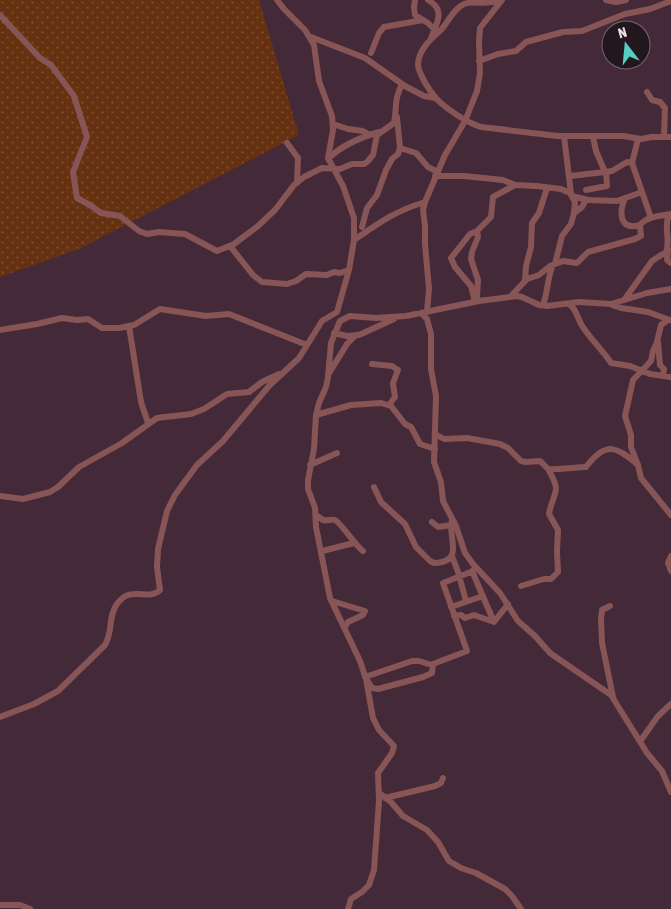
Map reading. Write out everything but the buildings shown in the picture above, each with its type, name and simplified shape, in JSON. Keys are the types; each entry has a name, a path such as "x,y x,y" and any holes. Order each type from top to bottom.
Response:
{"street":[{"path":"0,717 39,702 64,686 105,645 109,637 112,613 122,598 130,594 153,594 160,590 157,567 158,549 167,511 175,495 197,465 223,441 269,386 299,358 322,321 337,312 349,270 354,240 354,220 347,196 329,158 333,124 330,108 319,81 316,54 311,37 276,0"},
{"path":"415,0 415,14 434,29"},
{"path":"428,0 434,3 439,10 431,38"},
{"path":"498,0 486,3 470,2 462,4 422,50 418,65 427,86 446,109 465,121 481,127 564,136 623,136 638,139 668,137 665,108 660,102 652,100 646,92"},
{"path":"494,622 482,596 474,569 465,553 443,501 441,482 434,462 436,396 431,370 431,334 424,313 429,289 424,244 425,226 423,210 445,155 465,121 480,81 480,28 502,0"},
{"path":"606,0 616,2 626,0"},
{"path":"479,61 498,54 516,51 526,42 563,32 588,29 625,14 650,9 671,1"},
{"path":"0,15 40,58 52,67 74,98 80,121 87,137 73,172 77,198 90,204 101,213 120,216 132,227 145,234 159,232 182,233 217,251 230,246 238,242 271,214 297,182 319,169 340,169 352,164 364,164 367,162 372,157 374,140 380,132"},
{"path":"371,53 384,27 423,20"},
{"path":"311,37 365,58 402,84 424,96 435,98"},
{"path":"365,229 367,208 377,195 390,161 398,154 400,148 396,99 402,84"},
{"path":"329,158 338,151 380,132 394,123 396,113"},
{"path":"333,124 363,131 370,135"},
{"path":"543,305 547,293 548,276 554,264 562,236 572,224 574,213 575,204 572,195 564,136"},
{"path":"586,190 607,186 606,172 596,152 593,137"},
{"path":"638,139 632,164 651,218"},
{"path":"287,143 298,158 297,182"},
{"path":"400,148 416,153 428,168 437,174 505,180 515,185 564,190 586,200 617,201 642,192"},
{"path":"570,176 612,171 627,162 632,164"},
{"path":"478,301 471,286 451,260 470,233 476,231 491,217 493,197 515,185"},
{"path":"525,281 526,266 531,247 532,224 539,214 548,188"},
{"path":"625,198 621,211 623,221 627,225 635,227 651,218 670,214"},
{"path":"574,213 582,207 586,200"},
{"path":"354,240 365,229 395,213 425,202"},
{"path":"670,214 665,224 668,249 667,260 671,263"},
{"path":"354,220 365,229"},
{"path":"510,297 525,281 532,276 539,275 554,264 563,261 577,263 588,252 641,236 640,225"},
{"path":"476,231 478,238 471,259 478,280 478,301"},
{"path":"230,246 253,275 262,282 287,284 296,281 306,274 327,276 334,272 341,273 349,270"},
{"path":"623,301 652,261 664,254 668,249"},
{"path":"611,304 647,292 671,289"},
{"path":"348,909 351,899 369,885 374,870 379,770 392,753 394,746 379,730 373,718 366,678 356,650 332,601 316,527 316,515 307,485 314,449 318,403 326,387 329,356 334,333 342,319 350,316 376,318 399,316 510,297 522,297 543,305 554,306 584,302 611,304 621,308 648,312 670,320"},
{"path":"568,303 573,306 583,328 605,352 611,363 643,370 650,374 671,377"},
{"path":"0,330 62,318 88,319 102,328 108,329 134,325 160,309 206,316 226,313 307,346"},
{"path":"334,333 347,336 356,335 399,316"},
{"path":"670,320 661,324 651,361 633,380 625,416 631,435 631,447 642,480 671,515"},
{"path":"129,326 141,402 148,423"},
{"path":"328,375 347,344 356,335"},
{"path":"658,339 660,365 664,369 663,376"},
{"path":"372,364 382,364 397,368 398,372 393,384 395,397 389,405"},
{"path":"0,496 23,499 50,492 79,467 122,444 148,423 158,418 191,414 204,409 227,394 249,392 262,382 283,373"},
{"path":"316,415 351,406 381,402 393,408 405,424 412,428 420,444 435,449"},
{"path":"435,434 444,439 471,438 503,445 521,461 540,461 548,469 556,486 556,496 550,506 549,514 558,529 558,572 551,578 521,586"},
{"path":"548,469 586,467 596,455 612,448 625,454 638,465"},
{"path":"310,465 337,453"},
{"path":"374,488 381,502 392,513 402,519 416,547 430,561 438,563 452,556"},
{"path":"316,515 323,520 336,521 363,551"},
{"path":"432,522 438,527 451,522"},
{"path":"451,522 450,530 454,549 452,556 466,601"},
{"path":"322,551 354,543"},
{"path":"671,556 668,563 671,571"},
{"path":"366,678 412,661 432,665 467,651 443,583 460,577 474,569"},
{"path":"474,569 500,593 518,621 535,636 550,654 613,697"},
{"path":"450,607 482,596"},
{"path":"332,601 364,611 363,616 348,622 345,627"},
{"path":"494,622 508,604"},
{"path":"610,606 602,610 601,619 602,643 613,697 648,753 662,771 671,792"},
{"path":"454,616 461,615 465,618 474,616 494,622"},
{"path":"366,678 375,689 391,686 429,675 432,672 432,665"},
{"path":"641,740 658,716 671,704"},
{"path":"385,798 435,786 441,783 443,778"},
{"path":"379,793 403,816 427,830 438,842 449,861 460,868 476,873 504,889 512,896 521,909"},
{"path":"2,906 20,905 30,909"}],"shaded area":[{"path":"0,0 259,0 299,135 79,249 0,277"}]}
